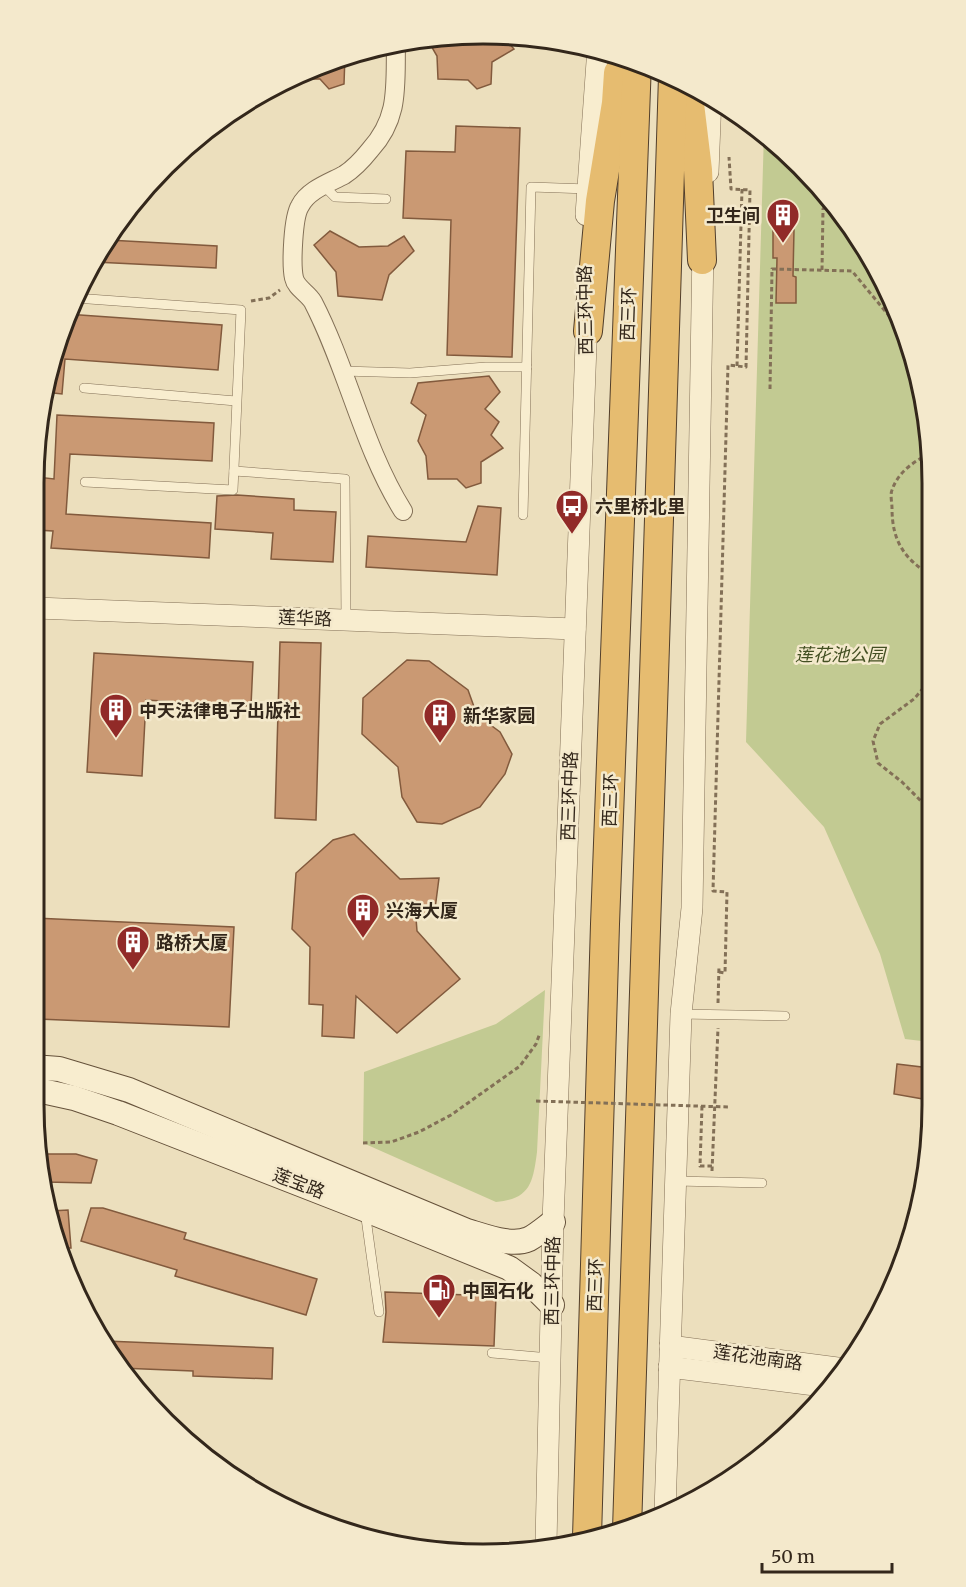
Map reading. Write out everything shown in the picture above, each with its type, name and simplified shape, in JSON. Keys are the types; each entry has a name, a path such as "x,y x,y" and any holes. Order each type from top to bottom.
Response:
{"highway":[{"path":"588,331 600,201 616,103 618,65"},
{"name":"西三环","path":"587,1531 605,924 637,72"},
{"name":"西三环","path":"627,1519 673,87"},
{"path":"690,96 698,170 702,260"}],"main road":[{"name":"莲宝路","path":"44,1068 59,1070 129,1090 467,1231 495,1239 528,1240 553,1222"},
{"name":"莲宝路","path":"44,1091 74,1098 118,1113 508,1268 531,1284 552,1305"}],"street":[{"path":"396,52 394,105 384,135 354,169 311,193 299,206 294,238 295,281 312,300 393,495 403,511"},
{"name":"西三环中路","path":"546,1539 553,1222 588,331 584,248 597,58"},
{"path":"665,1503 681,1014 692,908 702,260 706,223 711,107"},
{"name":"莲华路","path":"44,608 575,628"},
{"name":"莲花池南路","path":"670,1357 834,1368"},
{"name":"莲花池南路","path":"670,1357 821,1385"}],"lane":[{"path":"324,186 335,197 386,200"},
{"path":"523,515 531,187 588,189"},
{"path":"85,299 241,310 233,490 85,482"},
{"path":"343,371 410,373 486,367 527,367"},
{"path":"84,388 237,401"},
{"path":"234,471 345,479 346,620"},
{"path":"681,1014 785,1016"},
{"path":"676,1181 762,1183"},
{"path":"364,1209 379,1312"},
{"path":"492,1353 550,1358"}],"path":[{"path":"719,972 724,973 727,892 713,891 728,365 746,367 750,190 731,189 729,154"},
{"path":"738,366 742,189"},
{"path":"822,270 825,207"},
{"path":"770,388 772,268 852,271 890,316"},
{"path":"241,310 252,301 269,298 295,281"},
{"path":"922,459 906,468 891,491 892,520 896,541 908,558 922,568"},
{"path":"922,690 914,699 880,724 873,741 878,763 922,802"},
{"path":"712,1182 719,966"},
{"path":"363,1143 391,1142 419,1132 451,1115 520,1066 536,1044 544,1025"},
{"path":"536,1101 728,1107"},
{"path":"702,1106 700,1166 712,1166"}],"green space":[{"name":"莲花池公园","path":"764,145 794,172 832,215 864,263 889,315 908,369 914,397 922,454 922,1041 905,1039 880,954 824,827 746,742"},
{"path":"545,990 537,1152 531,1181 523,1193 496,1202 363,1143 364,1072 496,1024"}],"building":[{"path":"510,44 514,49 492,62 491,84 477,89 468,80 438,79 437,56 431,46"},
{"path":"345,66 344,84 329,89 320,79 311,79"},
{"path":"456,126 520,128 512,357 447,355 451,220 403,218 406,151 455,152"},
{"path":"773,230 794,230 793,276 796,277 796,303 776,303 777,258 773,258"},
{"path":"330,231 359,247 388,246 404,236 414,251 389,275 382,300 338,296 336,272 314,245"},
{"path":"117,240 217,246 216,268 102,262"},
{"path":"77,315 222,325 218,370 65,359 62,394 53,393 58,369"},
{"path":"489,376 500,392 485,409 499,422 491,435 503,448 481,462 481,483 466,488 457,479 428,479 426,456 418,441 426,415 411,403 418,383"},
{"path":"57,415 214,423 212,461 70,454 66,514 211,523 209,558 51,548 53,531 44,530 44,478 54,479"},
{"path":"217,496 294,499 294,510 336,512 333,562 271,559 273,533 215,529"},
{"path":"478,506 501,508 497,575 366,567 368,536 466,542"},
{"path":"280,642 321,643 316,820 275,818"},
{"name":"中天法律电子出版社","path":"94,653 253,662 251,706 146,700 142,776 87,772"},
{"name":"新华家园","path":"407,660 429,661 468,690 477,715 500,732 512,754 505,774 480,807 442,824 417,822 402,797 398,767 362,734 363,698"},
{"name":"兴海大厦","path":"354,834 400,879 439,878 435,909 416,918 417,931 460,979 397,1033 356,996 354,1038 322,1036 323,1005 309,1004 310,947 292,929 296,873 333,840"},
{"name":"路桥大厦","path":"44,918 234,927 229,1027 44,1019"},
{"path":"897,1064 922,1067 922,1099 894,1094"},
{"path":"46,1154 76,1154 97,1160 91,1183 51,1182"},
{"path":"91,1208 103,1208 186,1233 184,1239 317,1279 306,1315 175,1276 177,1270 81,1241"},
{"path":"68,1210 71,1248 68,1248 56,1211"},
{"name":"中国石化","path":"385,1292 496,1296 494,1346 383,1342"},
{"path":"114,1341 273,1348 272,1379 193,1376 193,1371 132,1368"}],"place":[{"name":"卫生间","path":"783,244"},
{"name":"六里桥北里","path":"572,535"},
{"name":"中天法律电子出版社","path":"116,739"},
{"name":"新华家园","path":"440,744"},
{"name":"兴海大厦","path":"363,939"},
{"name":"路桥大厦","path":"133,971"},
{"name":"中国石化","path":"439,1319"}]}
